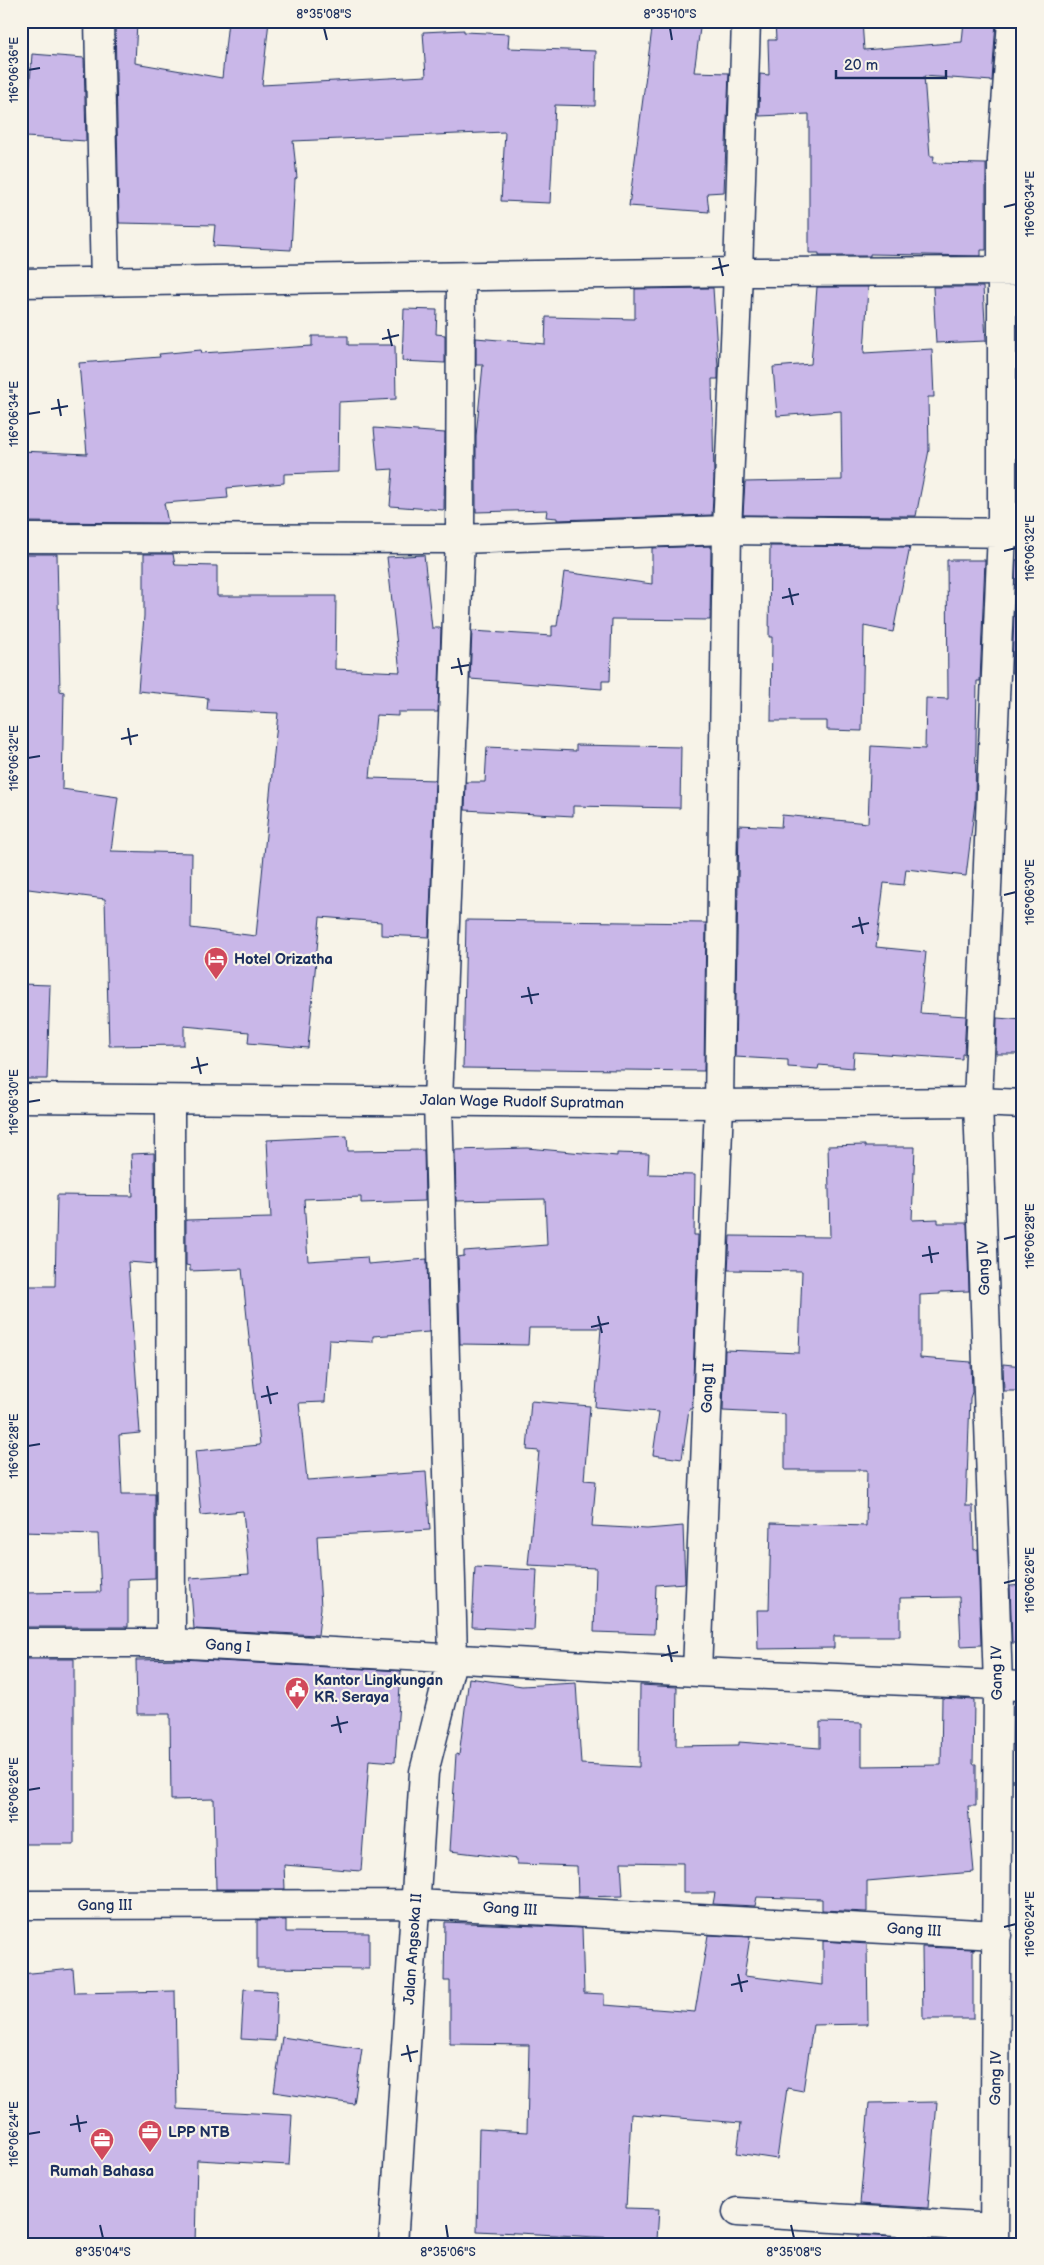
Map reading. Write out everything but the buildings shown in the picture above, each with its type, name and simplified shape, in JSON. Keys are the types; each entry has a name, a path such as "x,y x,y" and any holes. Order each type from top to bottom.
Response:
{"street":[{"path":"99,21 105,282"},
{"name":"Gang II","path":"697,1672 719,1104 727,530 746,21"},
{"name":"Gang IV","path":"994,2236 998,1935 1010,1686 978,1102 1013,533 1012,271 1002,160 1012,21"},
{"path":"21,283 738,272 1012,271"},
{"name":"Jalan Angsoka II","path":"394,2244 424,1772 443,1658 438,1101 460,539 462,276"},
{"path":"21,538 460,539 727,530 1013,533"},
{"name":"Jalan Wage Rudolf Supratman","path":"21,1098 170,1101 719,1104 978,1102 1023,1104"},
{"path":"170,1101 171,1643"},
{"name":"Gang I","path":"21,1643 171,1643 443,1658"},
{"path":"443,1658 1010,1686"},
{"name":"Gang III","path":"21,1905 416,1904 998,1935"},
{"path":"737,2212 994,2236"}],"place":[{"name":"Hotel Orizatha","path":"216,980"},
{"name":"Kantor Lingkungan KR. Seraya","path":"297,1710"},
{"name":"LPP NTB","path":"150,2153"},
{"name":"Rumah Bahasa","path":"102,2161"}]}
